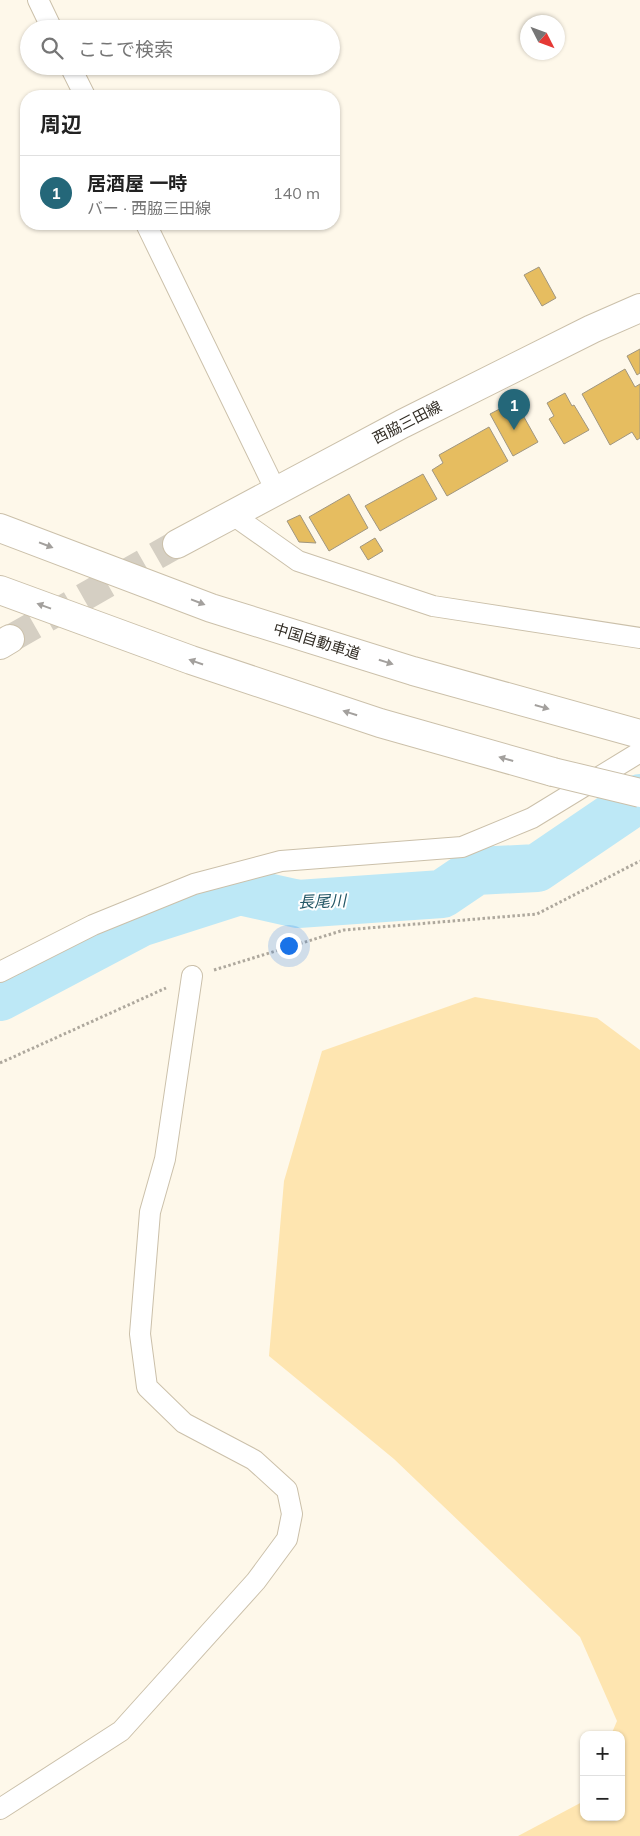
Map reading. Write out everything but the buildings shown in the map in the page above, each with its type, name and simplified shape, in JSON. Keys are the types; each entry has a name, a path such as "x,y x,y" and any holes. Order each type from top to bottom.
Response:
{"main road":[{"name":"西脇三田線","path":"177,544 402,424 592,328 640,308"},
{"name":"中国自動車道","path":"0,528 211,608 413,671 630,732"},
{"path":"0,590 191,660 361,717 553,772 640,793"}],"street":[{"path":"38,0 48,20"},
{"path":"74,75 82,90"},
{"path":"149,230 276,491"},
{"path":"233,515 298,561 433,606 640,638"},
{"path":"0,972 92,925 194,884 281,861 462,847 532,818 640,752"},
{"path":"0,1809 121,1731 256,1581 286,1539 292,1514 287,1490 254,1460 184,1424 147,1387 140,1334 150,1212 165,1159 192,976"}],"path":[{"path":"0,1063 192,976 344,930 537,914 640,861"}],"shaded area":[{"path":"475,997 597,1018 640,1050 640,1836 518,1836 580,1803 580,1821 625,1821 625,1731 613,1731 617,1721 580,1637 394,1459 269,1356 284,1181 322,1051"}],"waterway":[{"name":"長尾川","path":"0,997 140,923 240,891 298,904 442,894 476,871 537,868 640,798"}],"tunnel":[{"path":"10,639 177,544"}],"place":[{"name":"居酒屋 一時","path":"514,430"}]}
